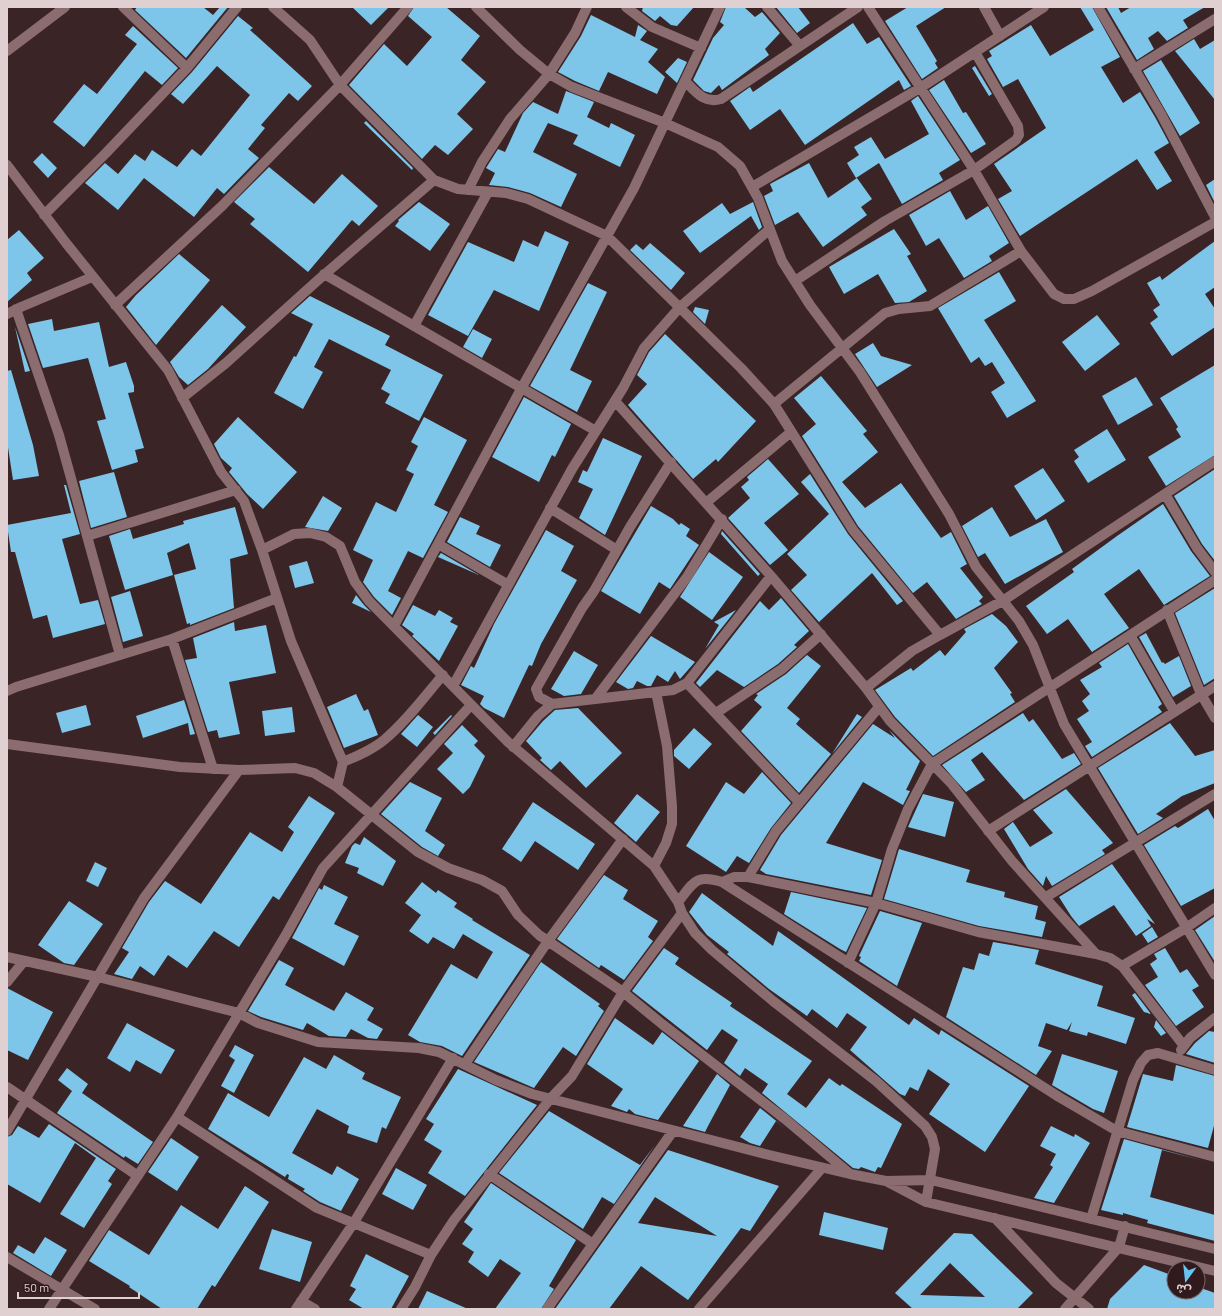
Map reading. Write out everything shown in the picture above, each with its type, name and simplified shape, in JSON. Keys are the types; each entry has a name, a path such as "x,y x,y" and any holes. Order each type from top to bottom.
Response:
{"street":[{"path":"7,51 65,7"},
{"path":"123,7 187,68"},
{"path":"44,215 106,153 187,68 237,7"},
{"path":"273,7 310,40 340,84 434,180 458,189 506,193 528,199 607,236 741,368 774,404 853,530 940,635"},
{"path":"115,305 222,206 340,84 408,7"},
{"path":"476,7 520,50 549,74 572,87 665,123 718,147 740,166 758,198 782,261 810,305 843,349 949,514 976,567 1004,600 1019,621 1033,645 1064,724 1215,975"},
{"path":"468,190 482,162 510,119 549,74 575,33 587,7"},
{"path":"626,7 652,27 700,48"},
{"path":"394,626 521,389 634,188 720,7"},
{"path":"767,7 800,46"},
{"path":"685,81 707,100 713,101 721,99 858,7"},
{"path":"868,7 974,170 1021,251 1054,294 1064,299 1074,299 1092,291 1215,222"},
{"path":"984,7 1000,36"},
{"path":"752,187 920,88 1044,7"},
{"path":"1098,7 1161,114 1215,217"},
{"path":"1134,69 1215,19"},
{"path":"795,281 885,222 974,170 1016,140 1019,135 1018,126 975,52"},
{"path":"7,165 92,277 168,370 221,472 244,501 262,550 291,641 343,762 337,787"},
{"path":"182,398 226,363 324,274 434,180"},
{"path":"414,326 488,192"},
{"path":"453,686 507,584 550,508 615,401 644,348 680,307 770,228"},
{"path":"774,404 843,349 885,313 899,309 930,306 1021,251"},
{"path":"324,274 596,431"},
{"path":"92,277 11,312 59,435 120,655"},
{"path":"615,401 722,519 866,688 878,707 951,783 1012,861 1096,954"},
{"path":"707,502 791,432"},
{"path":"866,688 912,651 1004,600 1215,461"},
{"path":"552,704 539,697 536,689 670,462"},
{"path":"87,536 236,490"},
{"path":"1165,494 1198,548 1215,572"},
{"path":"550,508 617,550"},
{"path":"596,698 687,577 722,519"},
{"path":"262,550 294,534 310,533 326,537 340,546 355,582 369,602 513,747 654,866 678,902 682,913 695,933 712,950 773,1001 876,1081 925,1126 932,1137 935,1149 931,1180 926,1202"},
{"path":"438,544 507,584"},
{"path":"513,747 538,716 552,704 673,690 688,683 771,576"},
{"path":"848,963 876,903 892,849 932,764 1215,580"},
{"path":"7,691 172,639 277,598"},
{"path":"1167,610 1201,694 1215,718"},
{"path":"716,712 782,669 820,634"},
{"path":"1130,635 1174,711"},
{"path":"172,639 213,769"},
{"path":"343,762 365,752 384,740 443,675"},
{"path":"688,683 799,802"},
{"path":"988,831 1215,686"},
{"path":"654,866 666,843 672,824 667,746 656,692"},
{"path":"48,1309 177,1118 287,933 323,868 471,705"},
{"path":"748,877 776,831 878,707"},
{"path":"7,744 180,767 239,770 295,768 314,773 337,787 418,852 448,868 482,880 502,891 518,915 548,941 623,992 785,1119 850,1174"},
{"path":"7,1132 144,898 239,770"},
{"path":"1046,897 1215,794"},
{"path":"465,1064 548,941 623,839"},
{"path":"722,882 734,877 748,877 876,903 978,932 1096,954 1110,958 1122,966 1184,1046"},
{"path":"678,902 696,880 704,878 722,882 1059,1097 1117,1131 1215,1157"},
{"path":"1122,966 1186,928 1215,908"},
{"path":"401,1309 415,1287 431,1255 454,1220 489,1174 551,1098 572,1076 623,992 682,913"},
{"path":"7,957 98,977 239,1013 258,1023 318,1042 419,1048 439,1052 496,1080 532,1094 822,1168 886,1181 931,1180 1215,1248"},
{"path":"7,982 24,961"},
{"path":"1175,1058 1190,1038 1215,1018"},
{"path":"1091,1218 1133,1080 1141,1063 1148,1055 1158,1053 1215,1070"},
{"path":"315,1309 299,1305 353,1224 453,1058"},
{"path":"7,1087 138,1176"},
{"path":"177,1118 317,1208 431,1255"},
{"path":"547,1309 673,1131"},
{"path":"699,1309 822,1168"},
{"path":"489,1174 594,1244"},
{"path":"886,1181 926,1202 1215,1271"},
{"path":"995,1218 1056,1283 1089,1309"},
{"path":"1065,1309 1119,1247 1125,1226"},
{"path":"7,1257 95,1309"}],"building":[{"path":"137,7 203,7 213,15 220,7 228,7 186,58 135,10"},
{"path":"352,7 389,7 371,25"},
{"path":"414,7 446,7 480,36 461,60 486,82 457,114 473,129 448,155 435,145 422,159 349,85 384,44 407,66 432,37 408,16"},
{"path":"643,7 694,7 677,26 671,25 660,16 655,21 642,11"},
{"path":"726,7 744,7 755,17 762,12 780,33 765,49 769,55 722,90 719,85 711,93 704,91 693,80 713,38 724,25 720,22"},
{"path":"776,7 798,7 810,23 797,33"},
{"path":"908,7 946,7 916,26 937,61 935,63 938,68 922,79 885,21"},
{"path":"1080,7 1092,7 1120,57 1101,67 1123,103 1140,92 1169,143 1154,152 1172,181 1157,190 1137,159 1020,236 998,199 1012,191 994,164 1046,128 1018,79 1003,87 987,59 992,56 989,51 1031,25 1050,56 1094,30"},
{"path":"1106,7 1118,7 1121,13 1131,7 1205,7 1183,20 1188,28 1167,41 1158,31 1148,38 1154,49 1137,60"},
{"path":"591,15 635,37 638,25 647,31 640,40 658,49 648,62 665,77 657,94 608,72 599,91 558,72 581,36"},
{"path":"238,16 253,28 250,30 312,86 298,101 289,93 261,125 265,128 248,149 259,158 224,194 217,188 194,217 144,178 118,210 85,183 105,163 118,174 135,154 145,161 152,150 177,167 192,149 201,156 250,95 217,66 183,104 171,94 192,72"},
{"path":"853,23 867,44 879,37 911,86 904,90 899,80 805,145 780,109 750,130 730,101 750,87 753,92"},
{"path":"133,26 178,68 162,85 145,71 84,147 53,122 84,84 97,94 137,44 125,35"},
{"path":"1194,39 1200,49 1215,40 1215,100 1175,51"},
{"path":"678,58 687,62 677,83 665,72"},
{"path":"1161,60 1200,123 1180,136 1143,71"},
{"path":"975,66 992,94 989,96 972,68"},
{"path":"944,80 963,113 966,112 986,144 971,153 929,90"},
{"path":"566,91 594,102 587,117 609,128 611,123 635,135 620,167 573,144 578,135 548,123 533,152 577,174 561,207 530,193 508,187 489,185 495,173 486,168 498,149 505,152 523,113 533,102 558,114"},
{"path":"918,96 960,160 939,173 943,180 902,204 879,163 856,178 847,163 859,155 854,147 871,137 885,159 929,134 911,101"},
{"path":"366,121 413,168 412,170 364,123"},
{"path":"42,153 57,168 48,178 33,162"},
{"path":"809,163 828,198 857,178 872,199 861,207 867,215 823,247 798,212 775,225 764,196 773,191 770,184"},
{"path":"269,167 314,204 342,174 378,206 359,226 352,220 308,272 250,224 255,219 234,202"},
{"path":"1215,179 1215,203 1206,185"},
{"path":"950,191 966,220 988,206 1009,243 989,256 992,261 964,278 939,238 926,246 909,215"},
{"path":"419,202 450,224 430,251 395,226 399,221 398,220"},
{"path":"753,202 762,227 759,230 751,216 700,253 683,231 722,203 730,214"},
{"path":"894,229 911,254 907,256 927,291 909,302 895,303 878,274 844,294 829,267"},
{"path":"19,230 44,258 27,273 32,280 7,302 7,240"},
{"path":"545,231 569,242 539,311 494,290 468,336 428,315 468,242 514,262 523,240 538,247"},
{"path":"1215,241 1215,287 1205,294 1215,309 1215,327 1172,356 1150,323 1158,317 1153,310 1160,305 1147,283 1160,276 1162,280"},
{"path":"650,243 685,273 671,290 630,250 636,244 643,250"},
{"path":"179,254 210,280 156,345 126,307 136,295"},
{"path":"999,272 1016,301 984,320 1036,401 1007,418 991,392 1005,383 992,362 985,366 979,357 971,363 938,308"},
{"path":"588,283 607,292 570,370 592,381 577,412 530,386"},
{"path":"310,296 390,336 385,345 443,375 419,421 385,403 390,394 381,389 391,370 329,339 314,367 323,372 303,409 274,393 294,356 296,357 313,324 291,313"},
{"path":"222,305 246,327 208,369 188,385 179,377 170,362"},
{"path":"695,307 709,310 705,324 693,312"},
{"path":"1097,315 1120,344 1085,371 1062,342"},
{"path":"52,319 54,331 99,322 109,367 126,362 134,386 134,392 128,393 144,448 135,450 138,462 112,470 97,421 106,419 88,358 43,368 28,324"},
{"path":"15,327 30,371 25,372"},
{"path":"473,329 492,339 482,358 463,347"},
{"path":"665,334 756,421 718,462 716,459 693,479 628,405 647,384 637,375 649,352"},
{"path":"873,343 881,356 912,365 877,387 855,354"},
{"path":"1215,365 1215,455 1166,486 1148,457 1181,437 1176,429 1178,427 1160,398"},
{"path":"11,370 33,445 39,476 13,480 7,441 7,371"},
{"path":"821,376 867,431 863,434 878,452 842,482 865,508 901,483 941,538 951,532 967,564 960,568 983,597 979,601 982,604 956,619 927,582 913,593 858,526 802,436 816,424 794,398"},
{"path":"1136,377 1153,405 1118,425 1102,396"},
{"path":"524,397 571,424 555,457 552,455 539,482 492,457"},
{"path":"238,417 297,472 263,509 247,494 229,472 232,468 221,458 214,444"},
{"path":"424,417 467,440 434,505 448,512 423,558 408,551 388,591 401,598 392,615 374,597 363,582 373,560 353,550 376,502 396,512 414,474 406,470 418,446 411,442"},
{"path":"1107,429 1126,460 1088,483 1074,461 1079,457 1074,450"},
{"path":"603,438 642,456 605,535 579,518 593,489 578,482 583,470 587,472"},
{"path":"768,459 799,494 764,523 788,550 770,565 728,518 750,498 741,487 749,480 747,477"},
{"path":"1043,468 1065,501 1036,520 1014,486"},
{"path":"1215,469 1215,561 1202,544 1174,496"},
{"path":"114,472 127,517 91,528 79,481"},
{"path":"810,474 848,534 903,601 897,605 872,573 819,622 791,590 807,575 787,554 829,514 801,482"},
{"path":"64,485 66,485 80,534 62,539 80,604 98,600 105,624 53,638 47,615 33,619 15,552 11,552 7,525 71,513"},
{"path":"323,496 342,508 328,531 305,527"},
{"path":"1163,504 1191,551 1210,576 1164,605 1139,569 1104,594 1129,628 1092,652 1068,619 1047,634 1026,606 1074,572 1072,569"},
{"path":"651,506 673,519 679,525 681,523 690,529 686,536 699,545 670,589 659,582 640,614 601,591"},
{"path":"235,507 248,554 230,559 234,608 190,625 190,623 187,624 174,575 196,569 189,543 167,553 173,575 125,590 109,536 130,529 133,539 184,524 183,521"},
{"path":"992,507 1010,537 1046,519 1063,552 1005,584 985,553 978,557 962,526"},
{"path":"460,517 480,526 476,534 501,545 490,567 447,542"},
{"path":"546,530 574,546 561,571 577,580 541,644 532,666 529,665 504,718 484,708 480,704 484,696 461,685 471,666 474,668 494,624"},
{"path":"722,531 760,574 758,576 721,534"},
{"path":"709,552 743,577 712,620 680,597"},
{"path":"441,553 479,575 438,557"},
{"path":"307,561 314,583 295,588 289,566"},
{"path":"1215,588 1215,678 1204,685 1175,613"},
{"path":"130,591 143,636 123,642 111,597"},
{"path":"356,595 364,605 371,612 352,603"},
{"path":"781,598 809,631 794,645 797,647 778,664 744,687 717,670 700,687 696,683 760,601 769,610"},
{"path":"413,605 435,616 439,610 453,618 450,622 458,626 439,661 412,636 414,634 402,625"},
{"path":"736,610 705,649 719,625 714,622"},
{"path":"992,614 1006,626 1018,642 994,668 1012,693 1010,694 1015,702 933,756 895,717 875,690 911,668 913,671 940,650 945,656 966,632 964,629"},
{"path":"234,622 235,631 266,625 276,673 229,682 240,734 219,738 217,730 208,732 185,660 197,658 193,638"},
{"path":"1146,633 1162,663 1163,662 1165,664 1179,656 1191,686 1173,697 1139,637"},
{"path":"651,636 695,662 680,679 675,671 668,682 657,675 651,686 647,686 637,681 633,688 628,689 616,682"},
{"path":"1128,644 1162,704 1158,707 1162,712 1092,757 1085,746 1092,742 1077,719 1089,711 1082,701 1090,694 1080,680 1102,667 1099,663"},
{"path":"574,651 598,665 581,694 564,696 551,689"},
{"path":"807,655 821,666 787,708 800,719 796,724 831,754 799,793 741,731 762,707 754,700 758,695 756,694 786,674"},
{"path":"356,694 364,711 368,709 378,735 344,748 327,707"},
{"path":"184,700 195,734 190,735 188,723 143,738 136,716"},
{"path":"86,705 91,725 62,733 56,713"},
{"path":"292,707 295,732 265,736 262,711"},
{"path":"578,708 622,753 586,788 560,761 551,770 540,760 542,758 526,741 543,721 555,710"},
{"path":"1023,713 1029,722 1033,719 1062,759 1074,753 1081,764 1024,800 982,752 971,760 985,780 966,792 942,765"},
{"path":"857,714 862,717 832,754"},
{"path":"418,715 433,727 417,747 401,734"},
{"path":"451,715 452,716 435,735 433,733"},
{"path":"1170,723 1195,756 1215,750 1215,783 1182,796 1156,814 1163,818 1138,834 1098,768"},
{"path":"873,724 895,738 889,730 920,761 906,790 910,791 903,805 863,782 826,843 882,860 871,895 766,874 760,870 781,835"},
{"path":"462,725 478,741 474,745 485,756 470,787 463,794 437,769 453,753 444,744"},
{"path":"694,728 712,744 689,769 674,756 674,750"},
{"path":"762,772 791,803 771,828 749,863 737,856 726,872 686,846 726,782 744,794"},
{"path":"410,782 442,798 425,831 445,845 438,856 422,847 381,814"},
{"path":"1066,789 1113,843 1102,850 1105,854 1052,886 1046,876 1043,886 1028,869 1004,829 1013,822 1030,847 1053,833 1033,810"},
{"path":"637,794 660,812 636,842 614,823"},
{"path":"923,794 954,802 945,837 908,827"},
{"path":"309,796 335,813 279,900 273,896 239,947 214,931 187,968 168,955 154,976 140,966 132,979 114,974 129,952 122,948 149,902 165,881 201,904 250,832 282,852 294,832 288,827"},
{"path":"533,802 595,844 578,870 535,841 521,862 502,849"},
{"path":"1208,809 1215,821 1215,888 1181,906 1144,845 1175,826 1178,828"},
{"path":"364,837 396,861 383,886 357,873 359,868 345,863 352,846 355,843 360,845"},
{"path":"899,849 970,870 966,882 1005,892 1004,897 1038,906 1035,919 1046,922 1042,937 979,926 884,899"},
{"path":"95,862 107,868 98,887 86,881"},
{"path":"1112,864 1155,924 1147,919 1151,926 1136,936 1114,905 1079,926 1059,897"},
{"path":"604,875 628,890 623,899 658,921 648,937 653,941 624,980 601,965 599,968 557,939"},
{"path":"422,882 436,893 438,890 457,903 454,907 473,919 472,920 530,955 462,1056 442,1046 420,1042 408,1035 451,964 477,979 493,952 463,934 454,949 433,937 428,944 409,931 421,915 405,903"},
{"path":"324,885 348,897 334,924 359,936 344,966 292,938 319,888 322,890"},
{"path":"791,892 867,908 846,952 784,914"},
{"path":"702,893 773,946 778,931 909,1025 914,1018 939,1035 941,1030 1029,1086 985,1152 929,1114 950,1084 928,1069 918,1091 910,1087 905,1096 900,1094 850,1050 867,1027 847,1013 837,1028 812,1009 807,1016 769,989 727,954 729,952 707,935 689,912"},
{"path":"69,901 103,924 74,965 64,963 38,945"},
{"path":"880,911 922,923 897,986 859,961 861,957 859,956"},
{"path":"1215,916 1215,962 1195,930"},
{"path":"1152,927 1158,937 1148,943 1142,934"},
{"path":"993,942 1039,950 1035,964 1103,986 1097,1006 1135,1018 1126,1044 1088,1032 1087,1036 1069,1031 1072,1022 1067,1030 1046,1023 1038,1046 1052,1051 1036,1075 946,1017 963,967 974,970 979,953 989,956"},
{"path":"664,948 679,958 675,964 732,1003 730,1006 812,1061 787,1094 806,1108 829,1078 840,1086 842,1084 902,1124 881,1168 878,1167 875,1172 861,1167 859,1169 853,1168 762,1093 768,1084 745,1068 740,1076 724,1063 738,1040 722,1029 707,1050 632,991"},
{"path":"1165,948 1180,973 1187,969 1199,986 1192,990 1204,1007 1176,1026 1145,985 1158,977 1150,964 1157,959 1154,954"},
{"path":"279,960 294,968 285,985 334,1011 346,992 374,1008 367,1020 383,1029 377,1039 368,1038 351,1029 346,1037 329,1036 307,1023 303,1030 261,1017 248,1011"},
{"path":"541,962 600,1004 598,1006 604,1011 576,1056 563,1047 534,1088 474,1062"},
{"path":"7,988 53,1012 28,1060 7,1050"},
{"path":"1135,993 1151,1014 1144,1012 1132,995"},
{"path":"615,1018 653,1045 662,1032 699,1061 658,1120 635,1114 629,1109 627,1112 611,1106 623,1089 587,1064"},
{"path":"1156,1020 1166,1033 1161,1036 1154,1027"},
{"path":"127,1023 175,1050 161,1074 136,1060 130,1072 107,1058"},
{"path":"1209,1031 1215,1032 1215,1063 1186,1054 1195,1043"},
{"path":"235,1045 254,1055 234,1093 221,1086 235,1060 229,1056"},
{"path":"1062,1054 1118,1071 1104,1113 1093,1109 1052,1085"},
{"path":"334,1055 365,1073 362,1079 401,1097 386,1129 382,1127 377,1143 347,1133 349,1126 317,1109 292,1153 332,1175 337,1166 359,1179 341,1211 320,1202 303,1191 305,1189 288,1179 289,1175 287,1174 285,1177 208,1129 228,1093 269,1117 304,1057 326,1069"},
{"path":"1176,1065 1215,1076 1215,1122 1208,1148 1127,1127 1143,1074 1173,1081"},
{"path":"67,1068 88,1084 82,1093 153,1142 138,1164 125,1156 124,1158 57,1113 72,1091 58,1080"},
{"path":"458,1069 537,1105 465,1196 428,1173 442,1151 424,1140 434,1124 426,1119"},
{"path":"717,1074 730,1085 705,1132 683,1126"},
{"path":"760,1108 785,1128 776,1121 760,1146 750,1143 740,1137"},
{"path":"549,1111 640,1165 655,1145 614,1204 602,1197 583,1229 499,1173"},
{"path":"49,1124 116,1169 108,1181 112,1184 84,1228 60,1214 96,1158 75,1143 40,1203 7,1184 7,1137 12,1135 18,1126 39,1138"},
{"path":"1051,1126 1074,1137 1075,1134 1090,1143 1054,1203 1034,1198 1053,1167 1050,1165 1056,1154 1040,1146"},
{"path":"171,1138 199,1157 177,1191 148,1172"},
{"path":"1124,1139 1204,1161 1162,1150 1150,1197 1215,1215 1215,1241 1147,1223 1148,1220 1123,1213 1123,1215 1101,1210"},
{"path":"668,1150 779,1186 750,1231 741,1228 688,1300 641,1266 609,1309 555,1309","holes":["655,1197 717,1236 638,1223"]},
{"path":"396,1168 427,1185 413,1210 382,1194"},
{"path":"491,1183 576,1240 549,1286 554,1289 541,1309 495,1309 521,1273 500,1259 488,1277 468,1262 474,1252 462,1244 473,1229 464,1222"},
{"path":"245,1186 269,1202 215,1287 212,1285 197,1309 162,1309 129,1287 130,1286 89,1261 109,1230 149,1255 181,1205 218,1229"},
{"path":"824,1212 888,1228 883,1250 819,1235"},
{"path":"272,1229 312,1242 300,1282 259,1269"},
{"path":"954,1233 972,1234 1033,1293 1017,1309 913,1309 895,1293","holes":["950,1263 985,1297 920,1295"]},
{"path":"45,1237 67,1250 51,1276 13,1253 18,1245 34,1254"},
{"path":"366,1254 409,1276 391,1309 364,1309 349,1300 356,1289 350,1286"},
{"path":"1144,1265 1166,1273 1166,1300 1206,1300 1206,1290 1215,1293 1215,1309 1107,1309 1110,1299"},
{"path":"427,1291 468,1309 418,1309"}]}
